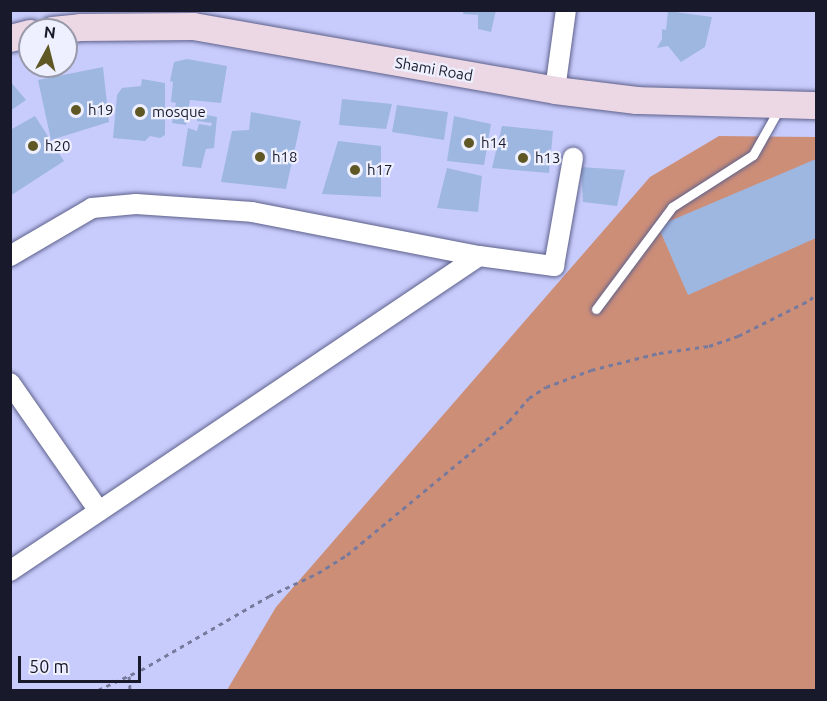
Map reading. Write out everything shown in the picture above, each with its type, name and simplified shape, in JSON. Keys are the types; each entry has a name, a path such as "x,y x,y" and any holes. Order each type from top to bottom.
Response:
{"street":[{"path":"555,90 566,10"},
{"name":"Shami Road","path":"92,19 193,26 555,90 636,100 816,105"},
{"path":"10,256 92,208 136,204 252,212 479,256 554,266 573,158"},
{"path":"10,571 479,256"},
{"path":"10,383 99,511"}],"lane":[{"path":"596,309 672,207 753,155 781,105"}],"path":[{"path":"98,690 129,676 347,555 509,421 529,398 546,387 591,370 659,353 708,346 738,336 810,300 816,293"},
{"path":"129,676 130,690"}],"shaded area":[{"path":"719,136 816,137 816,690 227,690 276,607 650,177"}],"building":[{"path":"464,10 496,10 491,32 478,29 478,15 463,14"},
{"path":"668,11 712,17 705,47 681,62 668,46 657,48 662,39 662,29 666,30"},
{"path":"187,59 227,66 221,103 190,100 186,125 172,123 176,103 171,102 173,82 170,81 174,62"},
{"name":"h19","path":"103,67 109,122 51,140 38,80 78,78 78,72"},
{"name":"mosque","path":"142,79 165,83 165,135 160,138 150,136 145,141 113,138 117,95 122,88 141,86"},
{"path":"10,81 26,100 10,111"},
{"path":"342,99 392,104 386,129 339,125"},
{"path":"397,105 448,112 444,140 392,132"},
{"name":"h18","path":"251,112 301,121 286,189 221,182 232,131 249,130"},
{"path":"198,113 217,117 214,148 206,149 201,168 182,166 188,128 197,131 199,124 211,126 212,123 197,121"},
{"name":"h20","path":"35,116 64,161 10,196 10,130"},
{"name":"h14","path":"454,116 491,124 484,165 447,161"},
{"name":"h13","path":"502,126 553,131 549,173 492,168"},
{"name":"h17","path":"338,141 381,146 381,197 322,194"},
{"path":"816,159 816,238 688,295 658,226"},
{"path":"581,167 625,170 617,206 583,202"},
{"path":"447,168 482,176 478,212 437,208"}],"place":[{"name":"h19","path":"76,110"},
{"name":"mosque","path":"140,112"},
{"name":"h14","path":"469,143"},
{"name":"h20","path":"33,146"},
{"name":"h18","path":"260,157"},
{"name":"h13","path":"523,158"},
{"name":"h17","path":"355,170"}]}
